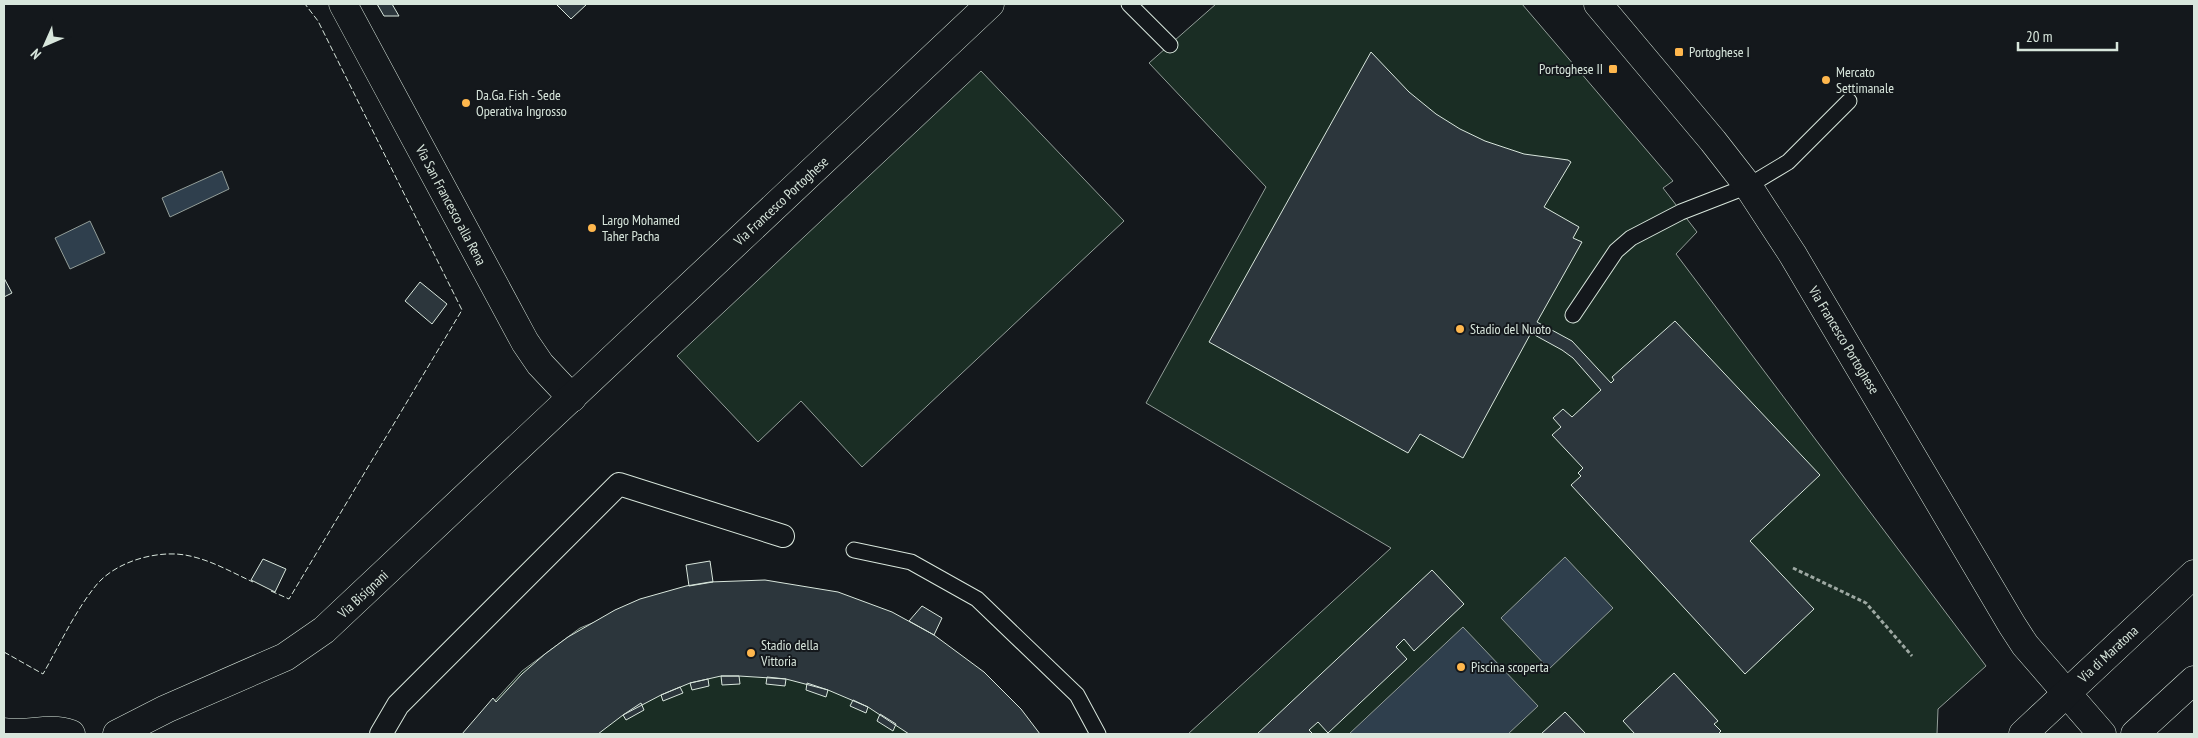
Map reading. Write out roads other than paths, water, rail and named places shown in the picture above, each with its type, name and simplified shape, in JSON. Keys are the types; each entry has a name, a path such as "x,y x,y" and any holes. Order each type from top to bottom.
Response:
{"street":[{"name":"Via San Francesco alla Rena","path":"343,4 525,342 540,364 572,398"},
{"name":"Via Francesco Portoghese","path":"572,398 990,4"},
{"name":"Via Francesco Portoghese","path":"1598,4 1714,141 1748,186 1793,255 2012,625 2025,645 2102,734"},
{"name":"Via Bisignani","path":"117,734 228,680 273,663 309,642 355,602 572,398"},
{"path":"381,734 398,705 619,484 783,536"},
{"name":"Via di Maratona","path":"2023,734 2194,574"},
{"path":"2135,734 2194,680"},
{"path":"4,732 22,734 50,730 71,734"}],"lane":[{"path":"1129,4 1170,46"},
{"path":"1573,315 1616,251 1631,238 1681,212 1748,186 1788,162 1849,102"},
{"path":"854,550 911,562 977,599 1077,696 1098,734"}],"water":[{"path":"222,171 229,189 170,217 162,198"},
{"path":"90,221 105,253 70,269 55,238"},
{"path":"1565,557 1613,608 1549,669 1501,618"},
{"name":"Piscina scoperta","path":"1463,627 1538,706 1508,734 1349,734"}],"place":[{"name":"Portoghese I","path":"1679,52"},
{"name":"Portoghese II","path":"1613,69"},
{"name":"Mercato Settimanale","path":"1826,80"},
{"name":"Da.Ga. Fish - Sede Operativa Ingrosso","path":"466,103"},
{"name":"Largo Mohamed Taher Pacha","path":"592,228"},
{"name":"Stadio del Nuoto","path":"1460,329"},
{"name":"Stadio della Vittoria","path":"751,653"},
{"name":"Piscina scoperta","path":"1461,667"}]}
